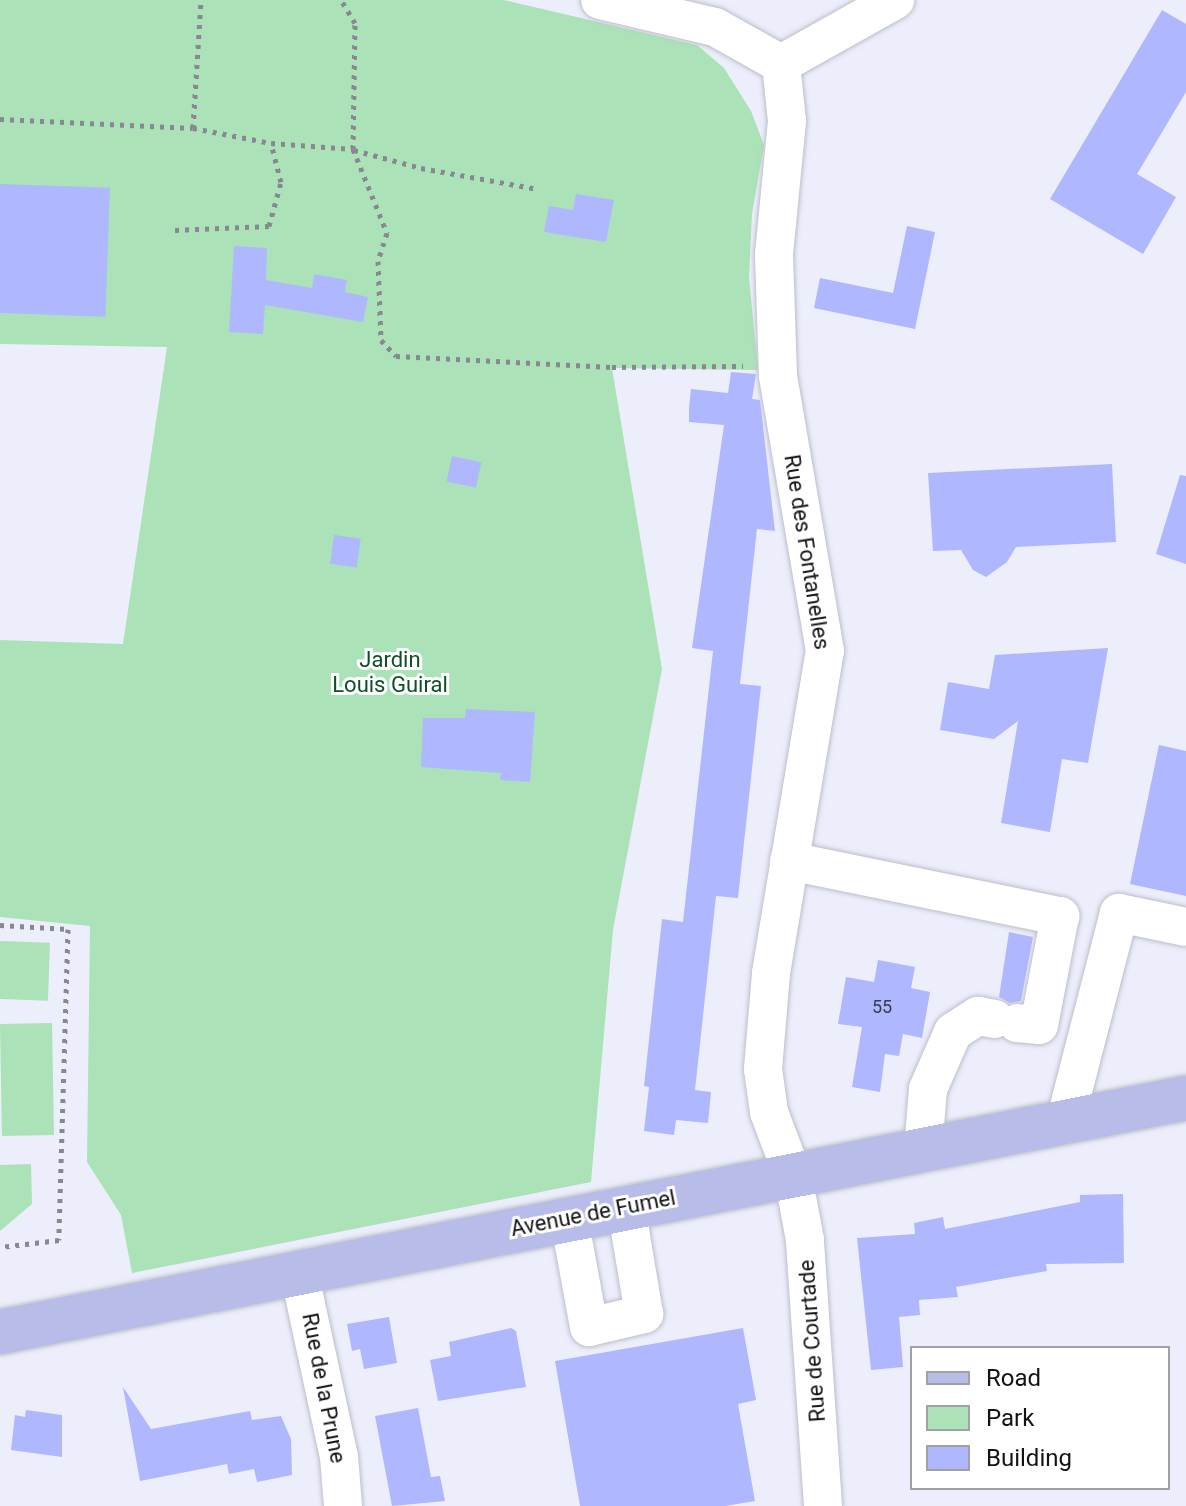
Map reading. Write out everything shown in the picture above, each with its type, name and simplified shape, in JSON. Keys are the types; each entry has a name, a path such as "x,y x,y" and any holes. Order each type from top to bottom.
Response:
{"main road":[{"name":"Avenue de Fumel","path":"0,1332 1186,1098"}],"street":[{"path":"600,0 715,27 781,64 895,0"},
{"name":"Rue des Fontanelles","path":"781,64 787,121 774,254 778,376 825,651 789,861 763,1069 769,1112 793,1176"},
{"path":"789,861 1060,916 1039,1025 978,1016 953,1032 928,1089 923,1151"},
{"path":"1065,1122 1119,913 1186,927"},
{"name":"Rue de Courtade","path":"793,1176 805,1240 823,1506"},
{"path":"569,1218 589,1327 644,1314 626,1207"},
{"name":"Rue de la Prune","path":"299,1272 339,1457 343,1506"}],"path":[{"path":"193,128 201,0"},
{"path":"341,0 355,23 353,149 387,233 378,261 381,340 396,356 612,367 758,366 778,376"},
{"path":"0,119 193,128 271,143 353,149 421,168 538,189"},
{"path":"175,230 269,226 281,182 271,143"},
{"path":"0,925 68,929 59,1240 0,1247"}],"green space":[{"name":"Jardin Louis Guiral","path":"0,0 504,0 697,45 724,68 751,111 764,145 752,214 749,277 758,370 612,368 662,669 613,930 591,1182 132,1273 121,1215 87,1162 90,926 0,917 0,640 123,644 167,347 0,344"},
{"path":"0,941 50,943 48,1001 0,999"},
{"path":"52,1023 54,1135 2,1136 0,1024"},
{"path":"31,1164 32,1204 0,1231 0,1165"}],"building":[{"path":"1162,10 1186,24 1186,92 1137,174 1176,197 1143,254 1050,199"},
{"path":"0,184 110,188 105,317 0,313"},
{"path":"576,194 614,200 606,242 544,232 549,206 573,210"},
{"path":"907,226 935,232 915,329 814,308 820,278 893,293"},
{"path":"234,246 267,248 266,280 312,288 314,274 347,280 345,292 368,297 363,322 265,305 263,334 229,332"},
{"path":"731,372 756,374 752,399 760,400 775,531 757,529 740,684 761,686 738,898 716,896 695,1090 711,1092 708,1123 676,1120 674,1135 644,1131 649,1087 644,1086 662,919 683,922 713,651 692,648 724,425 689,422 689,408 691,389 728,393"},
{"path":"452,456 481,462 476,488 447,481"},
{"path":"1112,464 1116,542 1016,547 1007,562 986,577 973,570 961,550 933,551 928,473"},
{"path":"1180,475 1186,476 1186,564 1156,554"},
{"path":"334,535 361,539 357,567 330,564"},
{"path":"1108,648 1088,763 1062,759 1050,832 1001,823 1018,721 994,739 940,730 948,682 989,689 995,655"},
{"path":"466,709 535,712 530,782 500,780 501,773 421,767 423,718 465,718"},
{"path":"1159,745 1186,751 1186,896 1130,884"},
{"path":"1009,932 1033,937 1021,1001 1010,1003 999,997"},
{"path":"878,960 915,967 911,988 930,992 922,1038 903,1034 899,1056 885,1054 880,1092 852,1087 862,1027 838,1024 846,977 874,982"},
{"path":"1123,1194 1124,1263 1046,1264 1047,1271 956,1287 958,1297 919,1300 920,1315 899,1317 903,1367 871,1370 857,1238 915,1234 914,1223 943,1217 945,1229 1080,1202 1080,1195"},
{"path":"389,1317 397,1363 364,1369 360,1349 352,1351 347,1324"},
{"path":"511,1328 516,1331 526,1387 438,1401 430,1360 451,1356 449,1342"},
{"path":"743,1328 756,1400 738,1404 755,1501 725,1506 580,1506 555,1361"},
{"path":"123,1387 151,1429 250,1411 252,1420 281,1416 291,1439 292,1475 257,1482 254,1469 229,1474 227,1464 140,1481"},
{"path":"418,1408 431,1477 440,1476 445,1501 392,1506 375,1416"},
{"path":"26,1410 62,1415 62,1457 11,1450 15,1415 25,1417"}]}
